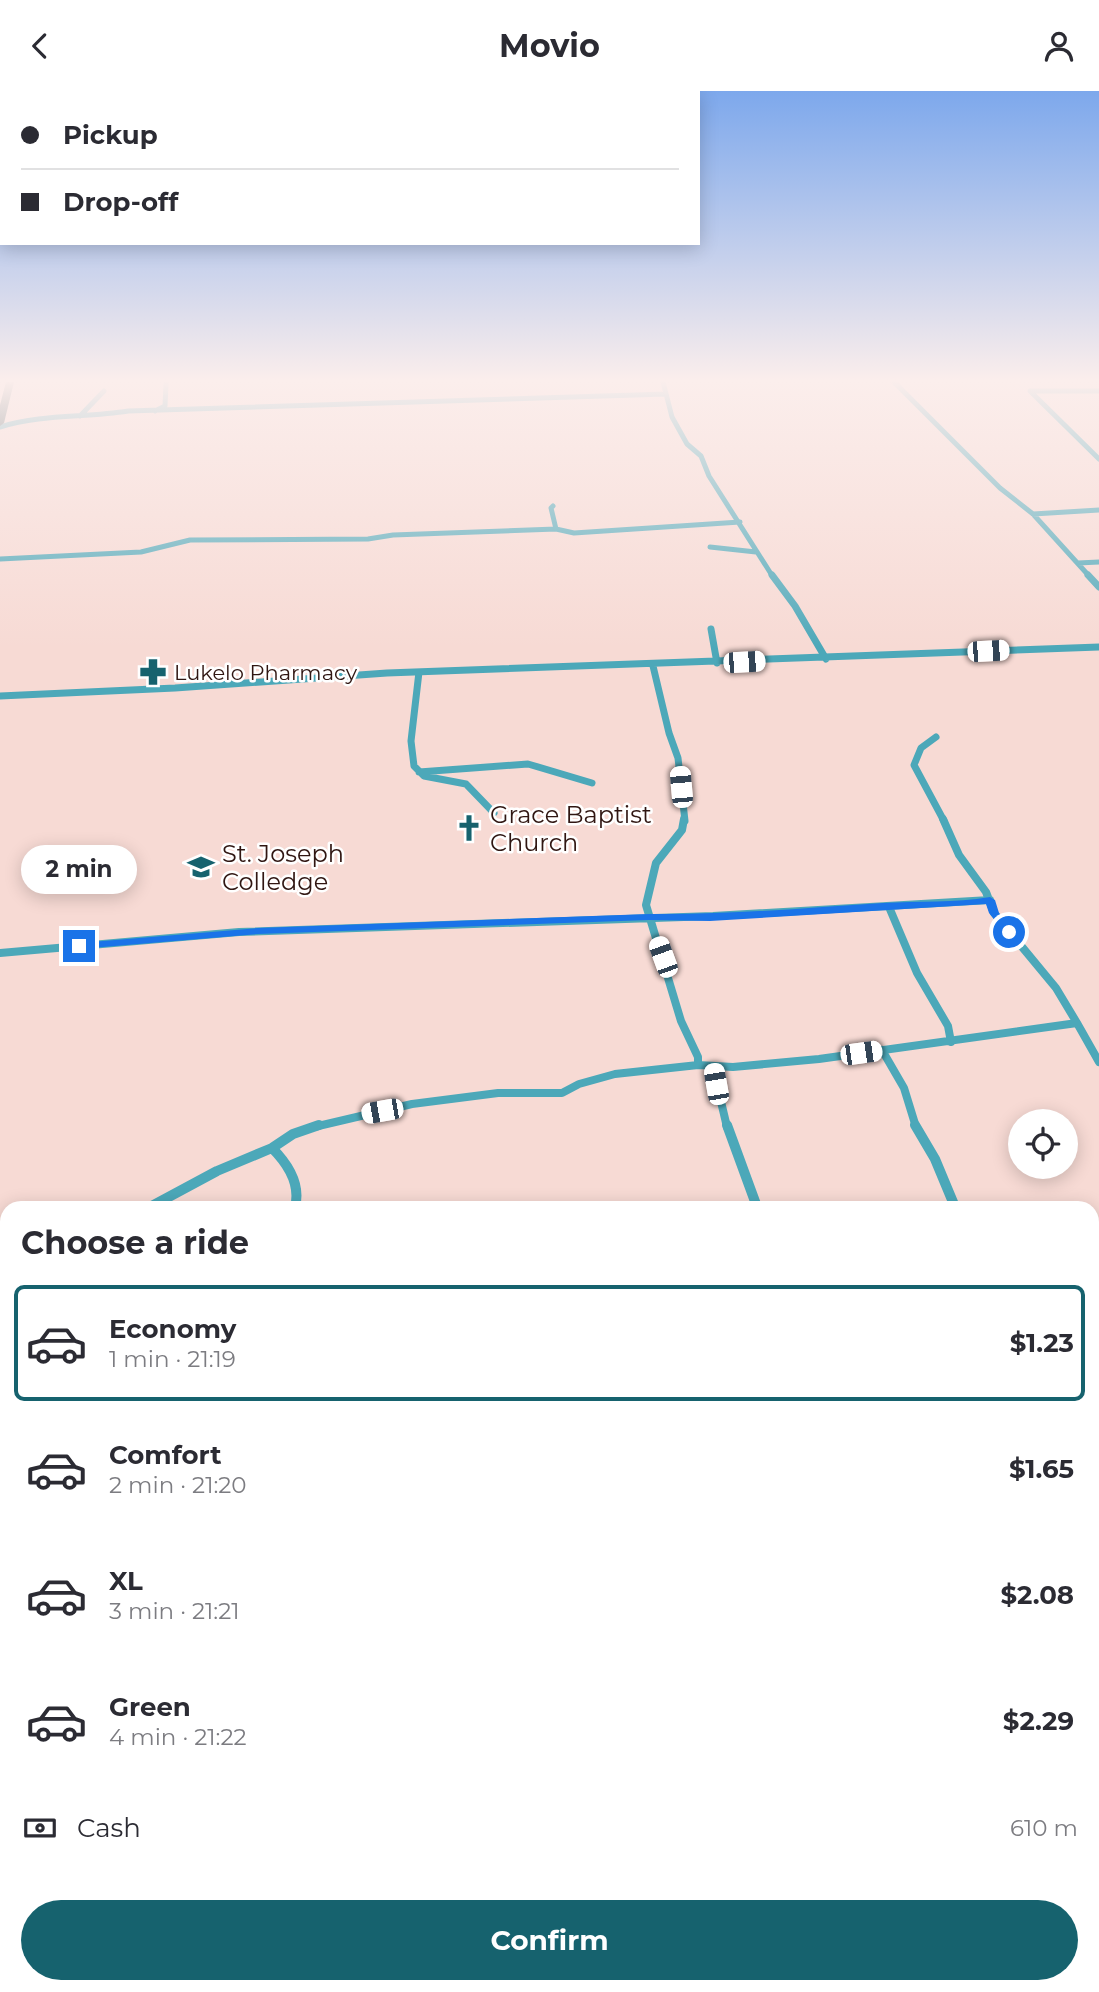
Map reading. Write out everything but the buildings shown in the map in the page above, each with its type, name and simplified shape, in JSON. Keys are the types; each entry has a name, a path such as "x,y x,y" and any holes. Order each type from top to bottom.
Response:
{"street":[{"path":"707,471 756,552 795,606 826,659"},
{"path":"983,471 1033,515 1099,587"},
{"path":"553,506 551,508 556,529"},
{"path":"1033,515 1099,510"},
{"path":"0,559 141,552 190,540 368,539 393,535 541,532 556,529 574,533 669,524 740,522"},
{"path":"710,548 756,552"},
{"path":"1079,563 1099,562"},
{"path":"711,629 717,663"},
{"path":"0,696 419,672 653,666 1099,647"},
{"path":"653,666 669,733 678,758 685,825 682,832 661,852 656,864 647,896 649,917 676,1007 698,1057 698,1065"},
{"path":"419,672 411,753 417,772 428,777 463,782 494,813"},
{"path":"936,737 921,748 914,765 939,810 959,855 990,900 994,913 1056,988 1099,1062"},
{"path":"417,772 528,764 592,783"},
{"path":"0,953 239,932 649,917 710,918 967,904 990,900"},
{"path":"889,907 917,973 948,1026 951,1042"},
{"path":"161,1201 217,1171 272,1148 293,1133 327,1122 412,1104 498,1093 562,1093 606,1076 698,1065 713,1068 819,1059 1077,1023"},
{"path":"882,1050 904,1089 918,1131 935,1159 952,1201"},
{"path":"713,1068 728,1123 755,1201"},
{"path":"272,1148 280,1155 295,1182 298,1201"}],"place":[{"name":"Lukelo Pharmacy","path":"153,672"},
{"name":"Grace Baptist Church","path":"469,828"},
{"name":"St. Joseph Colledge","path":"201,867"}],"route":[{"path":"79,946 148,938 258,931 649,917 710,918 902,905 967,904 990,900 994,913 1009,932"}]}
